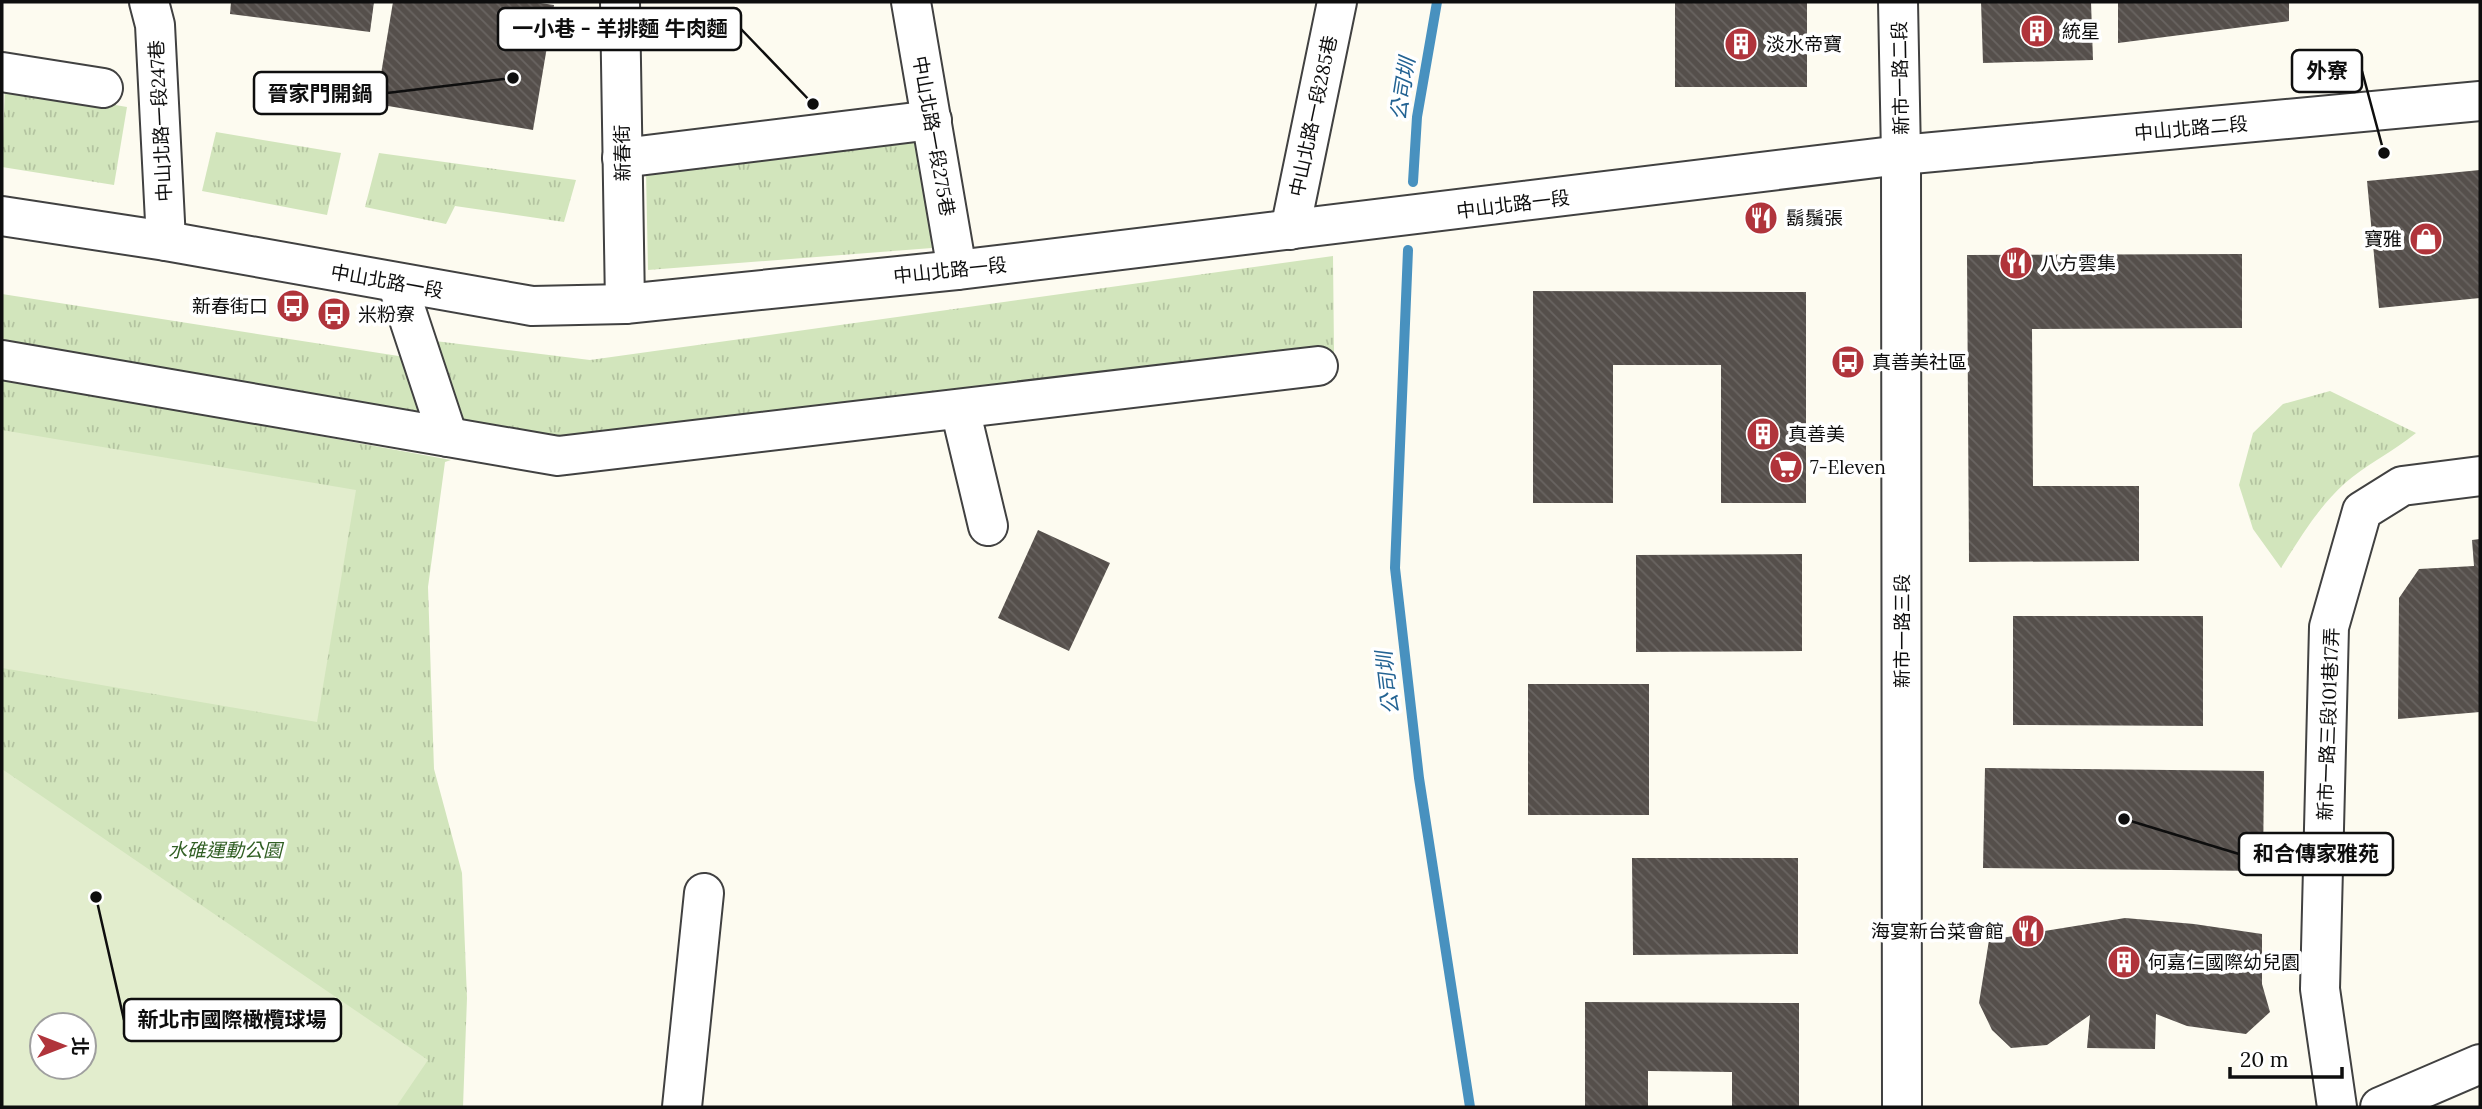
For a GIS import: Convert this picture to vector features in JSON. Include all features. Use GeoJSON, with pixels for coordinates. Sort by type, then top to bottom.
{"type":"FeatureCollection","features":[{"type":"Feature","properties":{"kind":"street","name":"中山北路一段247巷"},"geometry":{"type":"LineString","coordinates":[[149,2],[155,24],[166,241]]}},
{"type":"Feature","properties":{"kind":"street","name":"新春街"},"geometry":{"type":"LineString","coordinates":[[620,2],[625,303]]}},
{"type":"Feature","properties":{"kind":"street","name":"中山北路一段275巷"},"geometry":{"type":"LineString","coordinates":[[911,2],[957,270]]}},
{"type":"Feature","properties":{"kind":"street","name":"中山北路一段285巷"},"geometry":{"type":"LineString","coordinates":[[1290,230],[1337,2]]}},
{"type":"Feature","properties":{"kind":"street","name":"新市一路二段"},"geometry":{"type":"LineString","coordinates":[[1898,2],[1901,155]]}},
{"type":"Feature","properties":{"kind":"street"},"geometry":{"type":"LineString","coordinates":[[2,72],[103,88]]}},
{"type":"Feature","properties":{"kind":"street","name":"中山北路二段"},"geometry":{"type":"LineString","coordinates":[[1901,155],[2480,101]]}},
{"type":"Feature","properties":{"kind":"street"},"geometry":{"type":"LineString","coordinates":[[622,158],[932,120]]}},
{"type":"Feature","properties":{"kind":"street","name":"中山北路一段"},"geometry":{"type":"LineString","coordinates":[[2,216],[166,241],[532,306],[625,303],[957,270],[1901,155]]}},
{"type":"Feature","properties":{"kind":"street","name":"新市一路三段"},"geometry":{"type":"LineString","coordinates":[[1901,155],[1902,1107]]}},
{"type":"Feature","properties":{"kind":"street"},"geometry":{"type":"LineString","coordinates":[[397,283],[448,436]]}},
{"type":"Feature","properties":{"kind":"street"},"geometry":{"type":"LineString","coordinates":[[2,360],[558,456],[1318,366]]}},
{"type":"Feature","properties":{"kind":"street"},"geometry":{"type":"LineString","coordinates":[[960,409],[988,527]]}},
{"type":"Feature","properties":{"kind":"street","name":"新市一路三段101巷17弄"},"geometry":{"type":"LineString","coordinates":[[2337,1107],[2320,989],[2329,627],[2362,511],[2402,486],[2480,476]]}},
{"type":"Feature","properties":{"kind":"street"},"geometry":{"type":"LineString","coordinates":[[682,1107],[704,893]]}},
{"type":"Feature","properties":{"kind":"street"},"geometry":{"type":"LineString","coordinates":[[2380,1107],[2480,1064]]}},
{"type":"Feature","properties":{"kind":"green space"},"geometry":{"type":"Polygon","coordinates":[[[5,86],[127,107],[114,185],[2,167],[5,86]]]}},
{"type":"Feature","properties":{"kind":"green space"},"geometry":{"type":"Polygon","coordinates":[[[216,132],[341,153],[327,215],[202,191],[216,132]]]}},
{"type":"Feature","properties":{"kind":"green space"},"geometry":{"type":"Polygon","coordinates":[[[918,139],[932,248],[648,270],[646,171],[918,139]]]}},
{"type":"Feature","properties":{"kind":"green space"},"geometry":{"type":"Polygon","coordinates":[[[379,153],[576,180],[564,222],[455,206],[446,224],[365,207],[379,153]]]}},
{"type":"Feature","properties":{"kind":"green space"},"geometry":{"type":"Polygon","coordinates":[[[1333,256],[1334,352],[564,444],[460,425],[435,341],[590,360],[1333,256]]]}},
{"type":"Feature","properties":{"kind":"green space"},"geometry":{"type":"Polygon","coordinates":[[[2,294],[405,357],[424,418],[2,344],[2,294]]]}},
{"type":"Feature","properties":{"kind":"green space","name":"水碓運動公園"},"geometry":{"type":"Polygon","coordinates":[[[2,378],[451,460],[445,462],[428,587],[434,769],[462,873],[467,998],[463,1107],[2,1107],[2,378]]]}},
{"type":"Feature","properties":{"kind":"green space"},"geometry":{"type":"Polygon","coordinates":[[[2330,391],[2416,433],[2352,477],[2325,503],[2281,568],[2253,529],[2239,485],[2253,433],[2283,404],[2330,391]]]}},
{"type":"Feature","properties":{"kind":"green space"},"geometry":{"type":"Polygon","coordinates":[[[2,430],[356,490],[317,722],[2,668],[2,430]]]}},
{"type":"Feature","properties":{"kind":"green space"},"geometry":{"type":"Polygon","coordinates":[[[2,769],[428,1060],[396,1107],[2,1107],[2,769]]]}},
{"type":"Feature","properties":{"kind":"building"},"geometry":{"type":"Polygon","coordinates":[[[231,2],[374,2],[370,32],[230,14],[231,2]]]}},
{"type":"Feature","properties":{"kind":"building"},"geometry":{"type":"Polygon","coordinates":[[[393,2],[533,2],[554,5],[533,130],[376,104],[393,2]]]}},
{"type":"Feature","properties":{"kind":"building","name":"淡水帝寶"},"geometry":{"type":"Polygon","coordinates":[[[1675,2],[1807,2],[1807,87],[1675,87],[1675,2]]]}},
{"type":"Feature","properties":{"kind":"building","name":"統星"},"geometry":{"type":"Polygon","coordinates":[[[1981,2],[2091,2],[2093,60],[1983,63],[1981,2]]]}},
{"type":"Feature","properties":{"kind":"building"},"geometry":{"type":"Polygon","coordinates":[[[2118,2],[2289,2],[2289,21],[2118,43],[2118,2]]]}},
{"type":"Feature","properties":{"kind":"building","name":"寶雅"},"geometry":{"type":"Polygon","coordinates":[[[2480,170],[2480,298],[2379,308],[2367,181],[2480,170]]]}},
{"type":"Feature","properties":{"kind":"building"},"geometry":{"type":"Polygon","coordinates":[[[2242,254],[2242,328],[2032,329],[2033,486],[2139,486],[2139,561],[1969,562],[1967,255],[2242,254]]]}},
{"type":"Feature","properties":{"kind":"building","name":"真善美"},"geometry":{"type":"Polygon","coordinates":[[[1533,291],[1806,292],[1806,503],[1721,503],[1721,365],[1613,365],[1613,503],[1533,503],[1533,291]]]}},
{"type":"Feature","properties":{"kind":"building"},"geometry":{"type":"Polygon","coordinates":[[[1038,530],[1110,563],[1069,651],[998,618],[1038,530]]]}},
{"type":"Feature","properties":{"kind":"building"},"geometry":{"type":"Polygon","coordinates":[[[2480,539],[2480,712],[2398,719],[2399,598],[2419,569],[2474,566],[2472,540],[2480,539]]]}},
{"type":"Feature","properties":{"kind":"building"},"geometry":{"type":"Polygon","coordinates":[[[1802,554],[1802,651],[1636,652],[1636,555],[1802,554]]]}},
{"type":"Feature","properties":{"kind":"building"},"geometry":{"type":"Polygon","coordinates":[[[2013,616],[2203,616],[2203,726],[2013,725],[2013,616]]]}},
{"type":"Feature","properties":{"kind":"building"},"geometry":{"type":"Polygon","coordinates":[[[1528,684],[1649,684],[1649,815],[1528,815],[1528,684]]]}},
{"type":"Feature","properties":{"kind":"building"},"geometry":{"type":"Polygon","coordinates":[[[1985,768],[2264,771],[2263,871],[1983,868],[1985,768]]]}},
{"type":"Feature","properties":{"kind":"building"},"geometry":{"type":"Polygon","coordinates":[[[1632,858],[1798,858],[1798,954],[1633,955],[1632,858]]]}},
{"type":"Feature","properties":{"kind":"building","name":"何嘉仁國際幼兒園"},"geometry":{"type":"Polygon","coordinates":[[[2125,918],[2262,934],[2262,984],[2270,1012],[2246,1034],[2187,1026],[2156,1014],[2155,1049],[2087,1048],[2090,1015],[2047,1045],[2011,1048],[1992,1030],[1979,1003],[1989,940],[2125,918]]]}},
{"type":"Feature","properties":{"kind":"building"},"geometry":{"type":"Polygon","coordinates":[[[1585,1002],[1799,1003],[1799,1107],[1732,1107],[1732,1072],[1648,1071],[1648,1107],[1585,1107],[1585,1002]]]}},
{"type":"Feature","properties":{"kind":"waterway","name":"公司圳"},"geometry":{"type":"LineString","coordinates":[[1413,182],[1417,117],[1437,2]]}},
{"type":"Feature","properties":{"kind":"waterway","name":"公司圳"},"geometry":{"type":"LineString","coordinates":[[1408,250],[1395,568],[1419,778],[1470,1107]]}},
{"type":"Feature","properties":{"kind":"place","name":"統星"},"geometry":{"type":"Point","coordinates":[2037,31]}},
{"type":"Feature","properties":{"kind":"place","name":"淡水帝寶"},"geometry":{"type":"Point","coordinates":[1741,44]}},
{"type":"Feature","properties":{"kind":"place","name":"晉家門開鍋"},"geometry":{"type":"Point","coordinates":[513,78]}},
{"type":"Feature","properties":{"kind":"place","name":"一小巷 - 羊排麵 牛肉麵"},"geometry":{"type":"Point","coordinates":[813,104]}},
{"type":"Feature","properties":{"kind":"place","name":"外寮"},"geometry":{"type":"Point","coordinates":[2384,153]}},
{"type":"Feature","properties":{"kind":"place","name":"鬍鬚張"},"geometry":{"type":"Point","coordinates":[1761,218]}},
{"type":"Feature","properties":{"kind":"place","name":"寶雅"},"geometry":{"type":"Point","coordinates":[2426,239]}},
{"type":"Feature","properties":{"kind":"place","name":"八方雲集"},"geometry":{"type":"Point","coordinates":[2016,263]}},
{"type":"Feature","properties":{"kind":"place","name":"新春街口"},"geometry":{"type":"Point","coordinates":[293,306]}},
{"type":"Feature","properties":{"kind":"place","name":"米粉寮"},"geometry":{"type":"Point","coordinates":[334,314]}},
{"type":"Feature","properties":{"kind":"place","name":"真善美社區"},"geometry":{"type":"Point","coordinates":[1848,362]}},
{"type":"Feature","properties":{"kind":"place","name":"真善美"},"geometry":{"type":"Point","coordinates":[1763,434]}},
{"type":"Feature","properties":{"kind":"place","name":"7-Eleven"},"geometry":{"type":"Point","coordinates":[1786,467]}},
{"type":"Feature","properties":{"kind":"place","name":"和合傳家雅苑"},"geometry":{"type":"Point","coordinates":[2124,819]}},
{"type":"Feature","properties":{"kind":"place","name":"新北市國際橄欖球場"},"geometry":{"type":"Point","coordinates":[96,897]}},
{"type":"Feature","properties":{"kind":"place","name":"海宴新台菜會館"},"geometry":{"type":"Point","coordinates":[2028,931]}},
{"type":"Feature","properties":{"kind":"place","name":"何嘉仁國際幼兒園"},"geometry":{"type":"Point","coordinates":[2124,962]}}]}
